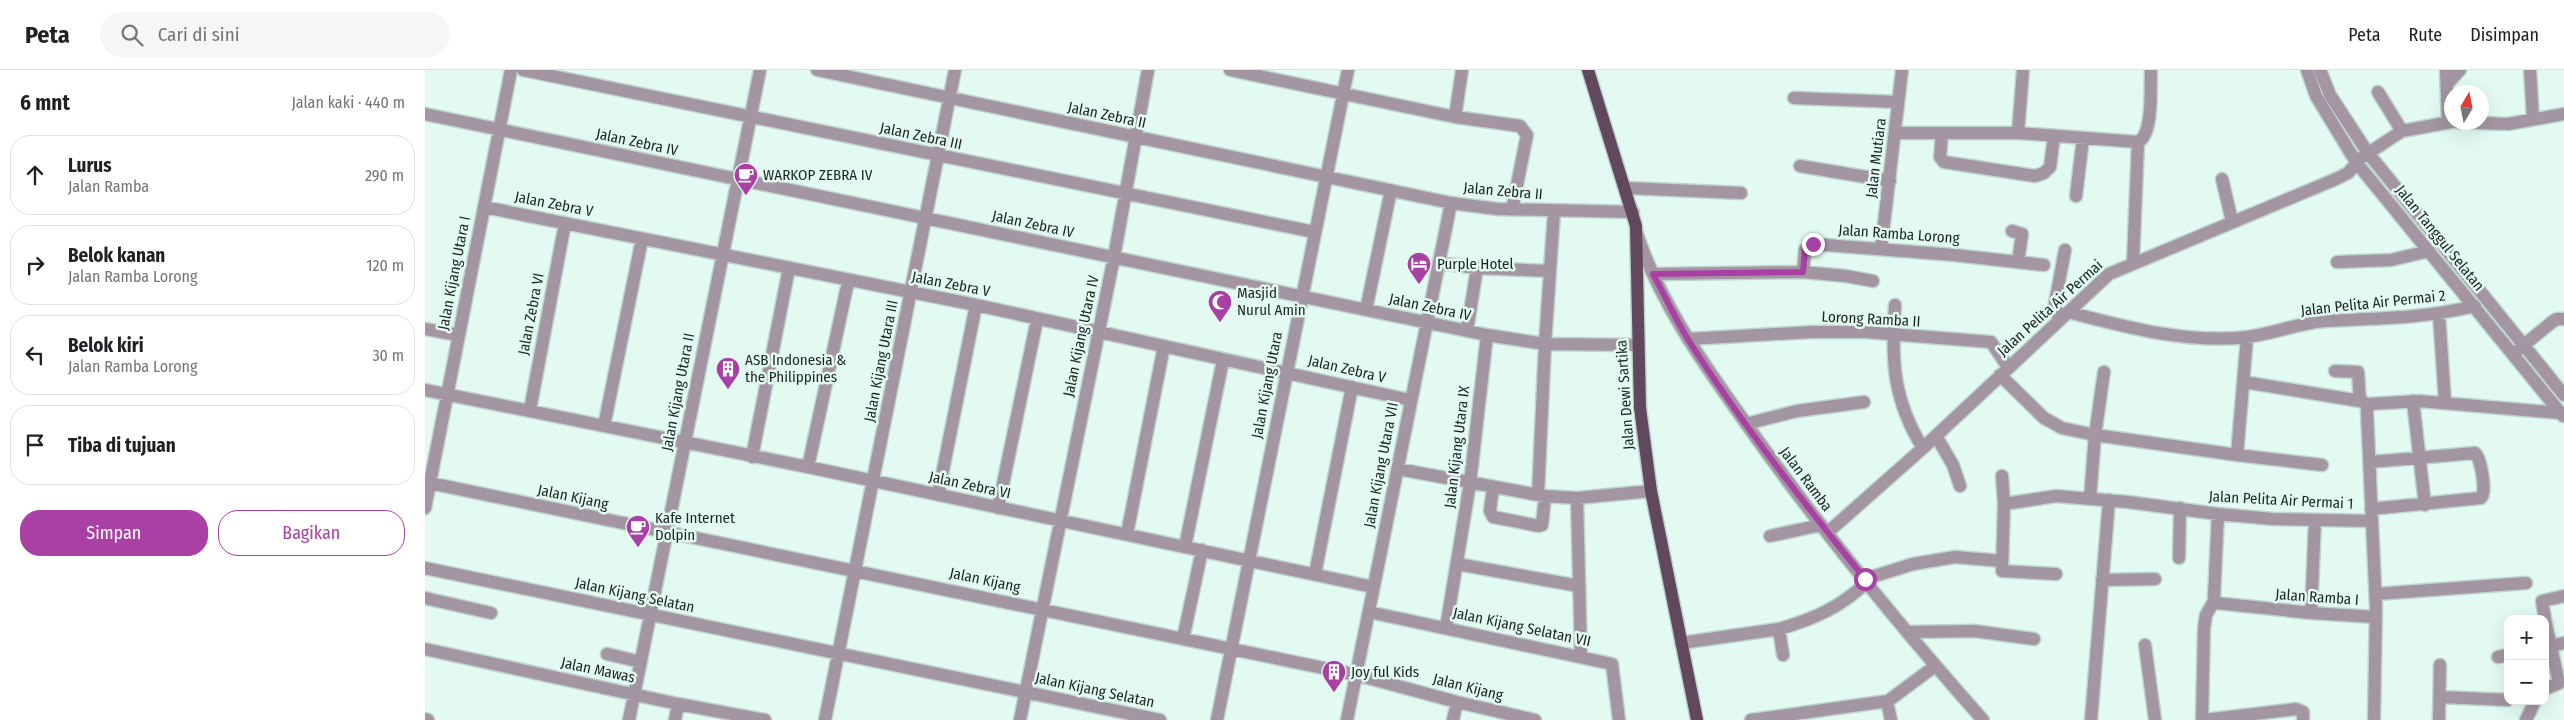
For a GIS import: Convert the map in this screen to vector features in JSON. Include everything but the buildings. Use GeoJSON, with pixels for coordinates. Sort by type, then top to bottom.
{"type":"FeatureCollection","features":[{"type":"Feature","properties":{"kind":"main road","name":"Jalan Dewi Sartika"},"geometry":{"type":"LineString","coordinates":[[1588,70],[1627,188],[1637,234],[1637,345],[1640,408],[1651,491],[1697,720]]}},
{"type":"Feature","properties":{"kind":"street","name":"Jalan Kijang Utara I"},"geometry":{"type":"LineString","coordinates":[[428,483],[448,395],[458,335],[511,70]]}},
{"type":"Feature","properties":{"kind":"street","name":"Jalan Zebra III"},"geometry":{"type":"LineString","coordinates":[[523,70],[1313,232]]}},
{"type":"Feature","properties":{"kind":"street","name":"Jalan Kijang Utara II"},"geometry":{"type":"LineString","coordinates":[[629,720],[760,70]]}},
{"type":"Feature","properties":{"kind":"street","name":"Jalan Zebra II"},"geometry":{"type":"LineString","coordinates":[[817,70],[1451,203],[1513,210],[1633,212]]}},
{"type":"Feature","properties":{"kind":"street","name":"Jalan Kijang Utara III"},"geometry":{"type":"LineString","coordinates":[[856,570],[955,70]]}},
{"type":"Feature","properties":{"kind":"street","name":"Jalan Kijang Utara IV"},"geometry":{"type":"LineString","coordinates":[[1042,608],[1114,257],[1148,70]]}},
{"type":"Feature","properties":{"kind":"street","name":"Jalan Kijang Utara"},"geometry":{"type":"LineString","coordinates":[[1231,648],[1302,296],[1313,232],[1348,70]]}},
{"type":"Feature","properties":{"kind":"street"},"geometry":{"type":"LineString","coordinates":[[1455,117],[1462,70]]}},
{"type":"Feature","properties":{"kind":"street","name":"Jalan Mutiara"},"geometry":{"type":"LineString","coordinates":[[1881,249],[1901,70]]}},
{"type":"Feature","properties":{"kind":"street"},"geometry":{"type":"LineString","coordinates":[[2018,132],[2023,70]]}},
{"type":"Feature","properties":{"kind":"street"},"geometry":{"type":"LineString","coordinates":[[1895,133],[2018,132],[2138,142],[2146,135],[2149,126],[2151,70]]}},
{"type":"Feature","properties":{"kind":"street","name":"Jalan Tanggul Selatan"},"geometry":{"type":"LineString","coordinates":[[2307,70],[2316,96],[2363,157],[2432,254],[2562,415]]}},
{"type":"Feature","properties":{"kind":"street","name":"Jalan Tanggul Selatan"},"geometry":{"type":"LineString","coordinates":[[2320,70],[2330,95],[2363,157],[2446,250],[2564,395]]}},
{"type":"Feature","properties":{"kind":"street"},"geometry":{"type":"LineString","coordinates":[[2446,70],[2447,83]]}},
{"type":"Feature","properties":{"kind":"street"},"geometry":{"type":"LineString","coordinates":[[2447,83],[2460,70]]}},
{"type":"Feature","properties":{"kind":"street"},"geometry":{"type":"LineString","coordinates":[[2530,70],[2533,119]]}},
{"type":"Feature","properties":{"kind":"street"},"geometry":{"type":"LineString","coordinates":[[1236,71],[1455,117],[1520,126],[1527,136],[1513,210]]}},
{"type":"Feature","properties":{"kind":"street"},"geometry":{"type":"LineString","coordinates":[[2378,92],[2402,131],[2444,123]]}},
{"type":"Feature","properties":{"kind":"street"},"geometry":{"type":"LineString","coordinates":[[1794,98],[1898,102]]}},
{"type":"Feature","properties":{"kind":"street","name":"Jalan Zebra IV"},"geometry":{"type":"LineString","coordinates":[[425,114],[1487,335],[1545,344],[1637,345]]}},
{"type":"Feature","properties":{"kind":"street"},"geometry":{"type":"LineString","coordinates":[[2489,123],[2508,124],[2564,114]]}},
{"type":"Feature","properties":{"kind":"street","name":"Jalan Pelita Air Permai"},"geometry":{"type":"LineString","coordinates":[[1824,529],[1923,448],[2109,274],[2133,262],[2336,180],[2348,173],[2363,157],[2402,131]]}},
{"type":"Feature","properties":{"kind":"street"},"geometry":{"type":"LineString","coordinates":[[1942,134],[1940,157],[1944,162],[2035,176],[2044,173],[2050,167],[2054,136]]}},
{"type":"Feature","properties":{"kind":"street"},"geometry":{"type":"LineString","coordinates":[[2076,196],[2083,138]]}},
{"type":"Feature","properties":{"kind":"street"},"geometry":{"type":"LineString","coordinates":[[2133,262],[2138,142]]}},
{"type":"Feature","properties":{"kind":"street"},"geometry":{"type":"LineString","coordinates":[[1800,166],[1889,181]]}},
{"type":"Feature","properties":{"kind":"street"},"geometry":{"type":"LineString","coordinates":[[2222,179],[2233,222]]}},
{"type":"Feature","properties":{"kind":"street"},"geometry":{"type":"LineString","coordinates":[[1627,188],[1741,193]]}},
{"type":"Feature","properties":{"kind":"street"},"geometry":{"type":"LineString","coordinates":[[1366,310],[1391,190]]}},
{"type":"Feature","properties":{"kind":"street","name":"Jalan Kijang Utara VII"},"geometry":{"type":"LineString","coordinates":[[1357,675],[1410,400],[1451,203]]}},
{"type":"Feature","properties":{"kind":"street","name":"Jalan Zebra V"},"geometry":{"type":"LineString","coordinates":[[484,207],[722,254],[848,282],[976,305],[1037,320],[1098,331],[1410,400]]}},
{"type":"Feature","properties":{"kind":"street","name":"Jalan Zebra II"},"geometry":{"type":"LineString","coordinates":[[1545,344],[1554,212]]}},
{"type":"Feature","properties":{"kind":"street","name":"Jalan Zebra VI"},"geometry":{"type":"LineString","coordinates":[[530,410],[565,223]]}},
{"type":"Feature","properties":{"kind":"street"},"geometry":{"type":"LineString","coordinates":[[2012,232],[2022,234],[2017,262]]}},
{"type":"Feature","properties":{"kind":"street","name":"Jalan Ramba"},"geometry":{"type":"LineString","coordinates":[[1637,234],[1653,274],[1688,339],[1746,424],[1824,529],[1935,666],[1983,720]]}},
{"type":"Feature","properties":{"kind":"street"},"geometry":{"type":"LineString","coordinates":[[604,426],[642,239]]}},
{"type":"Feature","properties":{"kind":"street","name":"Jalan Ramba Lorong"},"geometry":{"type":"LineString","coordinates":[[1803,272],[1805,250],[1810,245],[1881,249],[2044,264]]}},
{"type":"Feature","properties":{"kind":"street"},"geometry":{"type":"LineString","coordinates":[[2063,316],[2055,303],[2065,250]]}},
{"type":"Feature","properties":{"kind":"street"},"geometry":{"type":"LineString","coordinates":[[2337,262],[2391,260],[2446,250]]}},
{"type":"Feature","properties":{"kind":"street"},"geometry":{"type":"LineString","coordinates":[[1439,263],[1477,268],[1550,271]]}},
{"type":"Feature","properties":{"kind":"street"},"geometry":{"type":"LineString","coordinates":[[752,457],[789,268]]}},
{"type":"Feature","properties":{"kind":"street"},"geometry":{"type":"LineString","coordinates":[[1467,331],[1477,268]]}},
{"type":"Feature","properties":{"kind":"street"},"geometry":{"type":"LineString","coordinates":[[1653,274],[1803,272],[1846,276],[1873,281]]}},
{"type":"Feature","properties":{"kind":"street"},"geometry":{"type":"LineString","coordinates":[[808,467],[848,282]]}},
{"type":"Feature","properties":{"kind":"street"},"geometry":{"type":"LineString","coordinates":[[938,495],[976,305]]}},
{"type":"Feature","properties":{"kind":"street"},"geometry":{"type":"LineString","coordinates":[[1895,305],[1893,364],[1901,405],[1908,425],[1923,448]]}},
{"type":"Feature","properties":{"kind":"street","name":"Jalan Pelita Air Permai 2"},"geometry":{"type":"LineString","coordinates":[[2063,316],[2163,334],[2205,338],[2247,337],[2316,322],[2395,319],[2439,314],[2475,306]]}},
{"type":"Feature","properties":{"kind":"street"},"geometry":{"type":"LineString","coordinates":[[2439,314],[2445,402]]}},
{"type":"Feature","properties":{"kind":"street"},"geometry":{"type":"LineString","coordinates":[[2513,355],[2552,322],[2557,319],[2564,319]]}},
{"type":"Feature","properties":{"kind":"street"},"geometry":{"type":"LineString","coordinates":[[998,508],[1037,320]]}},
{"type":"Feature","properties":{"kind":"street"},"geometry":{"type":"LineString","coordinates":[[425,329],[458,335]]}},
{"type":"Feature","properties":{"kind":"street","name":"Lorong Ramba II"},"geometry":{"type":"LineString","coordinates":[[1688,339],[1812,332],[1865,332],[1893,336],[1991,342],[2004,371]]}},
{"type":"Feature","properties":{"kind":"street","name":"Jalan Kijang Utara IX"},"geometry":{"type":"LineString","coordinates":[[1446,628],[1470,483],[1487,335]]}},
{"type":"Feature","properties":{"kind":"street"},"geometry":{"type":"LineString","coordinates":[[2237,455],[2247,337]]}},
{"type":"Feature","properties":{"kind":"street"},"geometry":{"type":"LineString","coordinates":[[1493,487],[1491,511],[1493,517],[1542,525],[1545,344]]}},
{"type":"Feature","properties":{"kind":"street"},"geometry":{"type":"LineString","coordinates":[[1127,534],[1164,346]]}},
{"type":"Feature","properties":{"kind":"street"},"geometry":{"type":"LineString","coordinates":[[1185,547],[1223,360]]}},
{"type":"Feature","properties":{"kind":"street"},"geometry":{"type":"LineString","coordinates":[[2004,371],[2046,419],[2061,428],[2095,435],[2323,465]]}},
{"type":"Feature","properties":{"kind":"street","name":"Jalan Pelita Air Permai 1"},"geometry":{"type":"LineString","coordinates":[[2004,504],[2056,496],[2109,500],[2218,514],[2315,520],[2371,515],[2367,411],[2358,372],[2335,371]]}},
{"type":"Feature","properties":{"kind":"street"},"geometry":{"type":"LineString","coordinates":[[2090,499],[2095,435],[2104,372]]}},
{"type":"Feature","properties":{"kind":"street"},"geometry":{"type":"LineString","coordinates":[[2244,382],[2365,403],[2445,402],[2562,415]]}},
{"type":"Feature","properties":{"kind":"street"},"geometry":{"type":"LineString","coordinates":[[1315,574],[1352,387]]}},
{"type":"Feature","properties":{"kind":"street","name":"Jalan Zebra VI"},"geometry":{"type":"LineString","coordinates":[[425,390],[808,467],[1373,587]]}},
{"type":"Feature","properties":{"kind":"street"},"geometry":{"type":"LineString","coordinates":[[2413,401],[2425,506]]}},
{"type":"Feature","properties":{"kind":"street"},"geometry":{"type":"LineString","coordinates":[[1746,424],[1797,411],[1864,402]]}},
{"type":"Feature","properties":{"kind":"street"},"geometry":{"type":"LineString","coordinates":[[1936,436],[1953,465],[1960,486]]}},
{"type":"Feature","properties":{"kind":"street"},"geometry":{"type":"LineString","coordinates":[[2369,462],[2477,454],[2484,491],[2481,498],[2371,515],[2375,617]]}},
{"type":"Feature","properties":{"kind":"street"},"geometry":{"type":"LineString","coordinates":[[1398,468],[1542,496],[1577,498],[1651,491]]}},
{"type":"Feature","properties":{"kind":"street"},"geometry":{"type":"LineString","coordinates":[[2001,476],[2004,504],[2002,561],[2004,572],[2056,574]]}},
{"type":"Feature","properties":{"kind":"street"},"geometry":{"type":"LineString","coordinates":[[425,508],[428,483]]}},
{"type":"Feature","properties":{"kind":"street","name":"Jalan Kijang"},"geometry":{"type":"LineString","coordinates":[[428,483],[1231,648],[1357,675],[1457,702],[1535,720]]}},
{"type":"Feature","properties":{"kind":"street"},"geometry":{"type":"LineString","coordinates":[[1577,498],[1581,656]]}},
{"type":"Feature","properties":{"kind":"street"},"geometry":{"type":"LineString","coordinates":[[2091,720],[2109,500]]}},
{"type":"Feature","properties":{"kind":"street"},"geometry":{"type":"LineString","coordinates":[[2179,558],[2180,508]]}},
{"type":"Feature","properties":{"kind":"street"},"geometry":{"type":"LineString","coordinates":[[2218,514],[2214,601],[2207,615],[2204,628],[2203,720],[2296,709],[2303,712],[2303,720]]}},
{"type":"Feature","properties":{"kind":"street"},"geometry":{"type":"LineString","coordinates":[[2311,613],[2315,520]]}},
{"type":"Feature","properties":{"kind":"street"},"geometry":{"type":"LineString","coordinates":[[1770,536],[1824,529]]}},
{"type":"Feature","properties":{"kind":"street"},"geometry":{"type":"LineString","coordinates":[[1183,639],[1202,550]]}},
{"type":"Feature","properties":{"kind":"street"},"geometry":{"type":"LineString","coordinates":[[1681,643],[1779,628],[1808,621],[1851,598],[1866,581],[1913,564],[1951,558],[2002,561]]}},
{"type":"Feature","properties":{"kind":"street"},"geometry":{"type":"LineString","coordinates":[[1457,564],[1579,586]]}},
{"type":"Feature","properties":{"kind":"street","name":"Jalan Kijang Selatan"},"geometry":{"type":"LineString","coordinates":[[425,568],[651,616],[840,652],[1160,720]]}},
{"type":"Feature","properties":{"kind":"street"},"geometry":{"type":"LineString","coordinates":[[825,720],[856,570]]}},
{"type":"Feature","properties":{"kind":"street"},"geometry":{"type":"LineString","coordinates":[[2102,580],[2155,578]]}},
{"type":"Feature","properties":{"kind":"street"},"geometry":{"type":"LineString","coordinates":[[2375,594],[2526,583]]}},
{"type":"Feature","properties":{"kind":"street"},"geometry":{"type":"LineString","coordinates":[[2544,615],[2542,601],[2564,596]]}},
{"type":"Feature","properties":{"kind":"street"},"geometry":{"type":"LineString","coordinates":[[425,598],[491,613]]}},
{"type":"Feature","properties":{"kind":"street","name":"Jalan Ramba I"},"geometry":{"type":"LineString","coordinates":[[2214,601],[2219,604],[2375,617],[2374,720]]}},
{"type":"Feature","properties":{"kind":"street","name":"Jalan Kijang Selatan"},"geometry":{"type":"LineString","coordinates":[[1025,692],[1042,608]]}},
{"type":"Feature","properties":{"kind":"street","name":"Jalan Kijang Selatan VII"},"geometry":{"type":"LineString","coordinates":[[1369,612],[1606,662],[1614,666],[1619,720]]}},
{"type":"Feature","properties":{"kind":"street"},"geometry":{"type":"LineString","coordinates":[[1779,628],[1783,655]]}},
{"type":"Feature","properties":{"kind":"street"},"geometry":{"type":"LineString","coordinates":[[1908,632],[1975,631],[2035,639]]}},
{"type":"Feature","properties":{"kind":"street"},"geometry":{"type":"LineString","coordinates":[[2549,632],[2560,666],[2559,684],[2549,688]]}},
{"type":"Feature","properties":{"kind":"street"},"geometry":{"type":"LineString","coordinates":[[2145,645],[2155,720]]}},
{"type":"Feature","properties":{"kind":"street"},"geometry":{"type":"LineString","coordinates":[[1217,720],[1231,648]]}},
{"type":"Feature","properties":{"kind":"street","name":"Jalan Mawas"},"geometry":{"type":"LineString","coordinates":[[425,649],[678,704],[765,720]]}},
{"type":"Feature","properties":{"kind":"street"},"geometry":{"type":"LineString","coordinates":[[607,654],[641,662]]}},
{"type":"Feature","properties":{"kind":"street"},"geometry":{"type":"LineString","coordinates":[[1751,720],[1820,715],[1887,702],[1935,666]]}},
{"type":"Feature","properties":{"kind":"street"},"geometry":{"type":"LineString","coordinates":[[2439,720],[2440,666]]}},
{"type":"Feature","properties":{"kind":"street"},"geometry":{"type":"LineString","coordinates":[[1347,720],[1357,675]]}},
{"type":"Feature","properties":{"kind":"street"},"geometry":{"type":"LineString","coordinates":[[1020,720],[1025,692]]}},
{"type":"Feature","properties":{"kind":"street"},"geometry":{"type":"LineString","coordinates":[[2439,697],[2504,700]]}},
{"type":"Feature","properties":{"kind":"street"},"geometry":{"type":"LineString","coordinates":[[1453,720],[1457,702]]}},
{"type":"Feature","properties":{"kind":"street"},"geometry":{"type":"LineString","coordinates":[[1887,702],[1891,720]]}},
{"type":"Feature","properties":{"kind":"street"},"geometry":{"type":"LineString","coordinates":[[675,720],[678,704]]}},
{"type":"Feature","properties":{"kind":"street"},"geometry":{"type":"LineString","coordinates":[[2526,720],[2532,705]]}},
{"type":"Feature","properties":{"kind":"place","name":"WARKOP ZEBRA IV"},"geometry":{"type":"Point","coordinates":[746,196]}},
{"type":"Feature","properties":{"kind":"place","name":"Purple Hotel"},"geometry":{"type":"Point","coordinates":[1419,285]}},
{"type":"Feature","properties":{"kind":"place","name":"Masjid Nurul Amin"},"geometry":{"type":"Point","coordinates":[1220,323]}},
{"type":"Feature","properties":{"kind":"place","name":"ASB Indonesia & the Philippines"},"geometry":{"type":"Point","coordinates":[728,390]}},
{"type":"Feature","properties":{"kind":"place","name":"Kafe Internet Dolpin"},"geometry":{"type":"Point","coordinates":[638,548]}},
{"type":"Feature","properties":{"kind":"place","name":"Joy ful Kids"},"geometry":{"type":"Point","coordinates":[1334,693]}},
{"type":"Feature","properties":{"kind":"route"},"geometry":{"type":"LineString","coordinates":[[1813,244],[1805,248],[1803,272],[1653,274],[1688,339],[1713,376],[1774,463],[1865,579]]}}]}
